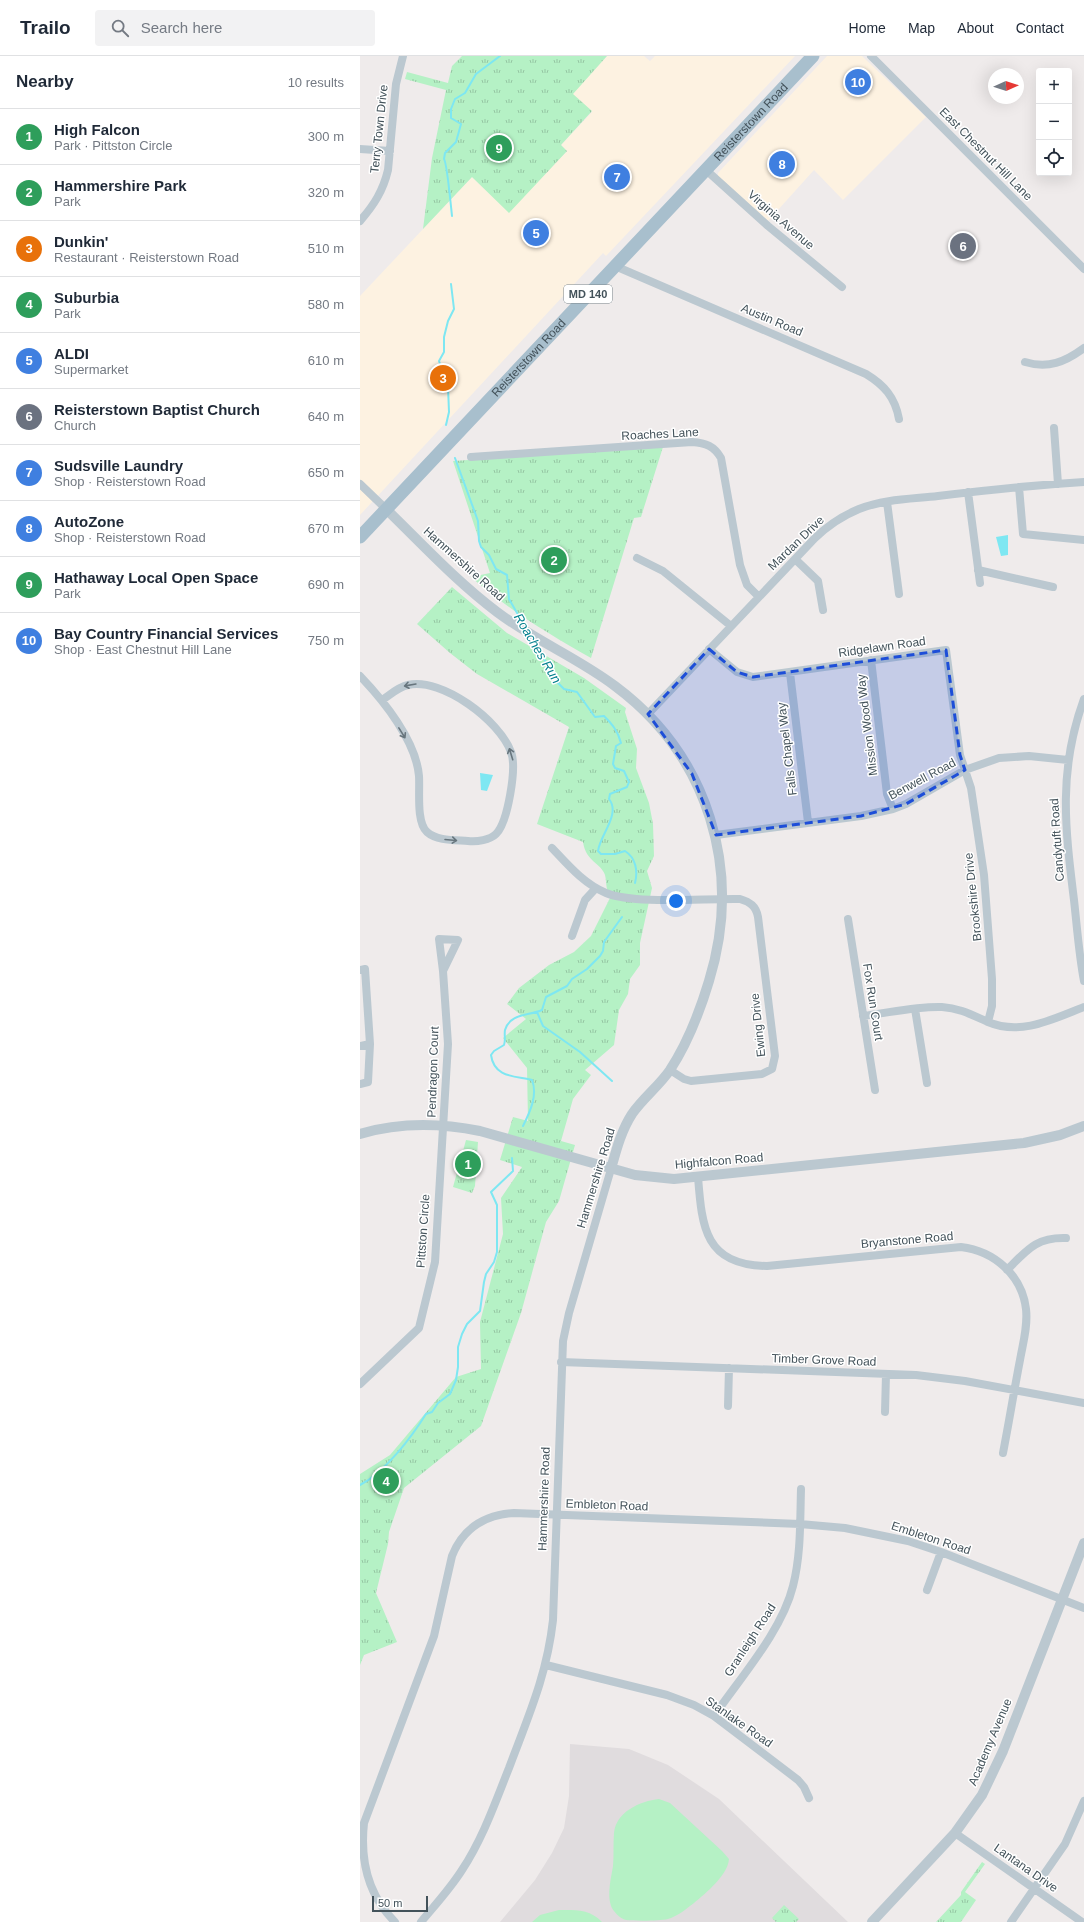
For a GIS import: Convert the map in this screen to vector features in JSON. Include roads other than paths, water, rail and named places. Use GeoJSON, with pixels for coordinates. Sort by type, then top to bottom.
{"type":"FeatureCollection","features":[{"type":"Feature","properties":{"kind":"main road","name":"Reisterstown Road"},"geometry":{"type":"LineString","coordinates":[[360,537],[813,56]]}},
{"type":"Feature","properties":{"kind":"street","name":"Terry Town Drive"},"geometry":{"type":"LineString","coordinates":[[360,221],[372,208],[382,190],[388,170],[396,84],[403,56]]}},
{"type":"Feature","properties":{"kind":"street","name":"East Chestnut Hill Lane"},"geometry":{"type":"LineString","coordinates":[[871,56],[1084,270]]}},
{"type":"Feature","properties":{"kind":"street"},"geometry":{"type":"LineString","coordinates":[[360,149],[390,151]]}},
{"type":"Feature","properties":{"kind":"street","name":"Virginia Avenue"},"geometry":{"type":"LineString","coordinates":[[706,170],[768,226],[842,287]]}},
{"type":"Feature","properties":{"kind":"street","name":"Austin Road"},"geometry":{"type":"LineString","coordinates":[[615,266],[866,374],[883,386],[892,396],[897,407],[899,419]]}},
{"type":"Feature","properties":{"kind":"street"},"geometry":{"type":"LineString","coordinates":[[1025,362],[1047,366],[1057,364],[1084,348]]}},
{"type":"Feature","properties":{"kind":"street"},"geometry":{"type":"LineString","coordinates":[[1054,428],[1058,484]]}},
{"type":"Feature","properties":{"kind":"street","name":"Roaches Lane"},"geometry":{"type":"LineString","coordinates":[[471,457],[692,442],[707,444],[717,451],[722,458],[740,565],[747,585],[759,596]]}},
{"type":"Feature","properties":{"kind":"street","name":"Mardan Drive"},"geometry":{"type":"LineString","coordinates":[[648,714],[824,529],[846,514],[860,508],[887,502],[968,492],[1084,482]]}},
{"type":"Feature","properties":{"kind":"street"},"geometry":{"type":"LineString","coordinates":[[360,484],[386,509]]}},
{"type":"Feature","properties":{"kind":"street"},"geometry":{"type":"LineString","coordinates":[[1019,487],[1023,534],[1084,540]]}},
{"type":"Feature","properties":{"kind":"street"},"geometry":{"type":"LineString","coordinates":[[968,492],[980,583]]}},
{"type":"Feature","properties":{"kind":"street"},"geometry":{"type":"LineString","coordinates":[[887,502],[899,594]]}},
{"type":"Feature","properties":{"kind":"street","name":"Hammershire Road"},"geometry":{"type":"LineString","coordinates":[[386,509],[450,572],[496,612],[613,684],[648,714],[678,751],[692,774],[704,799],[716,835],[722,873],[723,898],[720,939],[708,985],[687,1038],[670,1070],[632,1114],[622,1134],[569,1313],[563,1341],[561,1362],[553,1620],[546,1665],[488,1822],[475,1848],[450,1888],[421,1922]]}},
{"type":"Feature","properties":{"kind":"street"},"geometry":{"type":"LineString","coordinates":[[637,558],[663,571],[731,626]]}},
{"type":"Feature","properties":{"kind":"street"},"geometry":{"type":"LineString","coordinates":[[795,559],[818,581],[823,610]]}},
{"type":"Feature","properties":{"kind":"street"},"geometry":{"type":"LineString","coordinates":[[978,570],[1053,587]]}},
{"type":"Feature","properties":{"kind":"street","name":"Ridgelawn Road"},"geometry":{"type":"LineString","coordinates":[[709,649],[737,672],[745,676],[764,676],[790,673],[946,650],[960,755],[965,770]]}},
{"type":"Feature","properties":{"kind":"street","name":"Mission Wood Way"},"geometry":{"type":"LineString","coordinates":[[871,660],[887,794],[893,809]]}},
{"type":"Feature","properties":{"kind":"street","name":"Falls Chapel Way"},"geometry":{"type":"LineString","coordinates":[[790,673],[808,822]]}},
{"type":"Feature","properties":{"kind":"street"},"geometry":{"type":"LineString","coordinates":[[360,676],[382,700],[412,749],[417,760],[421,819],[423,827],[427,832],[442,839],[471,841],[490,838],[496,834],[504,820],[514,774],[511,752],[502,736],[466,701],[422,684],[401,687],[382,700]]}},
{"type":"Feature","properties":{"kind":"street","name":"Candytuft Road"},"geometry":{"type":"LineString","coordinates":[[1084,699],[1075,725],[1068,760],[1065,819],[1082,946],[1084,981]]}},
{"type":"Feature","properties":{"kind":"street","name":"Benwell Road"},"geometry":{"type":"LineString","coordinates":[[716,835],[861,816],[893,809],[906,804],[965,770],[984,762],[1014,756],[1068,760]]}},
{"type":"Feature","properties":{"kind":"street","name":"Brookshire Drive"},"geometry":{"type":"LineString","coordinates":[[965,770],[972,795],[984,875],[988,918],[992,1006],[988,1022]]}},
{"type":"Feature","properties":{"kind":"street"},"geometry":{"type":"LineString","coordinates":[[552,848],[577,874],[596,888],[613,896],[631,898],[723,898]]}},
{"type":"Feature","properties":{"kind":"street"},"geometry":{"type":"LineString","coordinates":[[572,936],[585,900],[596,888]]}},
{"type":"Feature","properties":{"kind":"street","name":"Ewing Drive"},"geometry":{"type":"LineString","coordinates":[[670,1070],[684,1079],[691,1081],[762,1074],[772,1069],[774,1064],[757,911],[755,907],[746,900],[723,898]]}},
{"type":"Feature","properties":{"kind":"street","name":"Fox Run Court"},"geometry":{"type":"LineString","coordinates":[[848,919],[875,1090]]}},
{"type":"Feature","properties":{"kind":"street"},"geometry":{"type":"LineString","coordinates":[[360,970],[365,969],[370,1044],[368,1082],[360,1084]]}},
{"type":"Feature","properties":{"kind":"street","name":"Pendragon Court"},"geometry":{"type":"LineString","coordinates":[[442,1126],[448,1044],[444,971]]}},
{"type":"Feature","properties":{"kind":"street"},"geometry":{"type":"LineString","coordinates":[[863,1016],[930,1007],[954,1008],[988,1022],[1010,1028],[1028,1026],[1084,1007]]}},
{"type":"Feature","properties":{"kind":"street"},"geometry":{"type":"LineString","coordinates":[[915,1010],[927,1083]]}},
{"type":"Feature","properties":{"kind":"street"},"geometry":{"type":"LineString","coordinates":[[360,1046],[370,1044]]}},
{"type":"Feature","properties":{"kind":"street","name":"Highfalcon Road"},"geometry":{"type":"LineString","coordinates":[[360,1134],[402,1126],[442,1126],[480,1131],[611,1169],[653,1178],[698,1177],[1024,1143],[1060,1135],[1084,1126]]}},
{"type":"Feature","properties":{"kind":"street","name":"Pittston Circle"},"geometry":{"type":"LineString","coordinates":[[360,1384],[419,1328],[435,1262],[442,1126]]}},
{"type":"Feature","properties":{"kind":"street","name":"Bryanstone Road"},"geometry":{"type":"LineString","coordinates":[[698,1177],[701,1214],[706,1232],[711,1242],[727,1256],[746,1264],[767,1266],[961,1247],[986,1253],[996,1260],[1007,1270],[1020,1289],[1027,1316],[1003,1453]]}},
{"type":"Feature","properties":{"kind":"street"},"geometry":{"type":"LineString","coordinates":[[1007,1270],[1038,1242],[1055,1238],[1066,1238]]}},
{"type":"Feature","properties":{"kind":"street","name":"Timber Grove Road"},"geometry":{"type":"LineString","coordinates":[[561,1362],[941,1377],[1015,1389],[1084,1403]]}},
{"type":"Feature","properties":{"kind":"street"},"geometry":{"type":"LineString","coordinates":[[728,1406],[729,1368]]}},
{"type":"Feature","properties":{"kind":"street"},"geometry":{"type":"LineString","coordinates":[[885,1412],[886,1374]]}},
{"type":"Feature","properties":{"kind":"street","name":"Granleigh Road"},"geometry":{"type":"LineString","coordinates":[[714,1716],[769,1637],[793,1588],[800,1524],[801,1489]]}},
{"type":"Feature","properties":{"kind":"street","name":"Embleton Road"},"geometry":{"type":"LineString","coordinates":[[395,1922],[384,1910],[370,1884],[364,1867],[362,1851],[363,1827],[369,1807],[434,1636],[452,1556],[464,1534],[486,1519],[499,1514],[514,1513],[800,1524],[866,1532],[908,1541],[941,1552],[1084,1608]]}},
{"type":"Feature","properties":{"kind":"street","name":"Academy Avenue"},"geometry":{"type":"LineString","coordinates":[[872,1922],[955,1833],[982,1795],[992,1777],[1084,1543]]}},
{"type":"Feature","properties":{"kind":"street"},"geometry":{"type":"LineString","coordinates":[[927,1590],[941,1552]]}},
{"type":"Feature","properties":{"kind":"street","name":"Stanlake Road"},"geometry":{"type":"LineString","coordinates":[[546,1665],[667,1695],[694,1705],[714,1716],[798,1780],[804,1787],[809,1798]]}},
{"type":"Feature","properties":{"kind":"street"},"geometry":{"type":"LineString","coordinates":[[1011,1922],[1065,1844],[1082,1812],[1084,1801]]}},
{"type":"Feature","properties":{"kind":"street","name":"Lantana Drive"},"geometry":{"type":"LineString","coordinates":[[955,1833],[1082,1922]]}},
{"type":"Feature","properties":{"kind":"water"},"geometry":{"type":"Polygon","coordinates":[[[1008,535],[1008,555],[1001,556],[996,537],[1008,535]]]}},
{"type":"Feature","properties":{"kind":"water"},"geometry":{"type":"Polygon","coordinates":[[[480,773],[493,775],[487,791],[481,790],[480,773]]]}},
{"type":"Feature","properties":{"kind":"waterway","name":"Roaches Run"},"geometry":{"type":"LineString","coordinates":[[452,216],[448,176],[444,159],[445,153],[456,142],[461,124],[451,118],[451,109],[455,99],[465,93],[476,74],[500,56]]}},
{"type":"Feature","properties":{"kind":"waterway","name":"Roaches Run"},"geometry":{"type":"LineString","coordinates":[[446,425],[449,412],[448,387],[439,361],[444,352],[444,337],[448,321],[454,309],[451,284]]}},
{"type":"Feature","properties":{"kind":"waterway","name":"Roaches Run"},"geometry":{"type":"LineString","coordinates":[[455,458],[478,521],[479,541],[481,547],[489,555],[496,569],[507,575],[509,599],[524,625]]}},
{"type":"Feature","properties":{"kind":"waterway","name":"Roaches Run"},"geometry":{"type":"LineString","coordinates":[[534,642],[558,683],[564,689],[577,692],[595,717],[604,716],[618,735],[621,743],[616,746],[613,764],[615,768],[624,771],[629,782],[627,787],[610,794],[609,799],[613,811],[598,851],[601,854],[615,854],[625,851],[629,854],[634,861],[636,869],[635,883]]}},
{"type":"Feature","properties":{"kind":"waterway","name":"Roaches Run"},"geometry":{"type":"LineString","coordinates":[[523,1126],[531,1109],[534,1097],[534,1086],[532,1080],[507,1075],[501,1072],[493,1063],[491,1055],[494,1051],[504,1045],[505,1030],[511,1021],[520,1016],[542,1010],[546,997],[567,986],[572,979],[587,969],[600,956],[603,951],[604,942],[622,917]]}},
{"type":"Feature","properties":{"kind":"waterway"},"geometry":{"type":"LineString","coordinates":[[537,1012],[543,1026],[580,1052],[612,1081]]}},
{"type":"Feature","properties":{"kind":"waterway","name":"Roaches Run"},"geometry":{"type":"LineString","coordinates":[[360,1485],[379,1472],[397,1454],[426,1414],[432,1412],[438,1403],[450,1394],[456,1380],[458,1367],[458,1347],[462,1334],[467,1324],[480,1311],[486,1274],[494,1262],[497,1252],[497,1205],[491,1192],[513,1171],[512,1158]]}},
{"type":"Feature","properties":{"kind":"place","name":"Bay Country Financial Services"},"geometry":{"type":"Point","coordinates":[858,82]}},
{"type":"Feature","properties":{"kind":"place","name":"Hathaway Local Open Space"},"geometry":{"type":"Point","coordinates":[499,148]}},
{"type":"Feature","properties":{"kind":"place","name":"AutoZone"},"geometry":{"type":"Point","coordinates":[782,164]}},
{"type":"Feature","properties":{"kind":"place","name":"Sudsville Laundry"},"geometry":{"type":"Point","coordinates":[617,177]}},
{"type":"Feature","properties":{"kind":"place","name":"ALDI"},"geometry":{"type":"Point","coordinates":[536,233]}},
{"type":"Feature","properties":{"kind":"place","name":"Reisterstown Baptist Church"},"geometry":{"type":"Point","coordinates":[963,246]}},
{"type":"Feature","properties":{"kind":"place","name":"Dunkin'"},"geometry":{"type":"Point","coordinates":[443,378]}},
{"type":"Feature","properties":{"kind":"place","name":"Hammershire Park"},"geometry":{"type":"Point","coordinates":[554,560]}},
{"type":"Feature","properties":{"kind":"place","name":"High Falcon"},"geometry":{"type":"Point","coordinates":[468,1164]}},
{"type":"Feature","properties":{"kind":"place","name":"Suburbia"},"geometry":{"type":"Point","coordinates":[386,1481]}}]}
